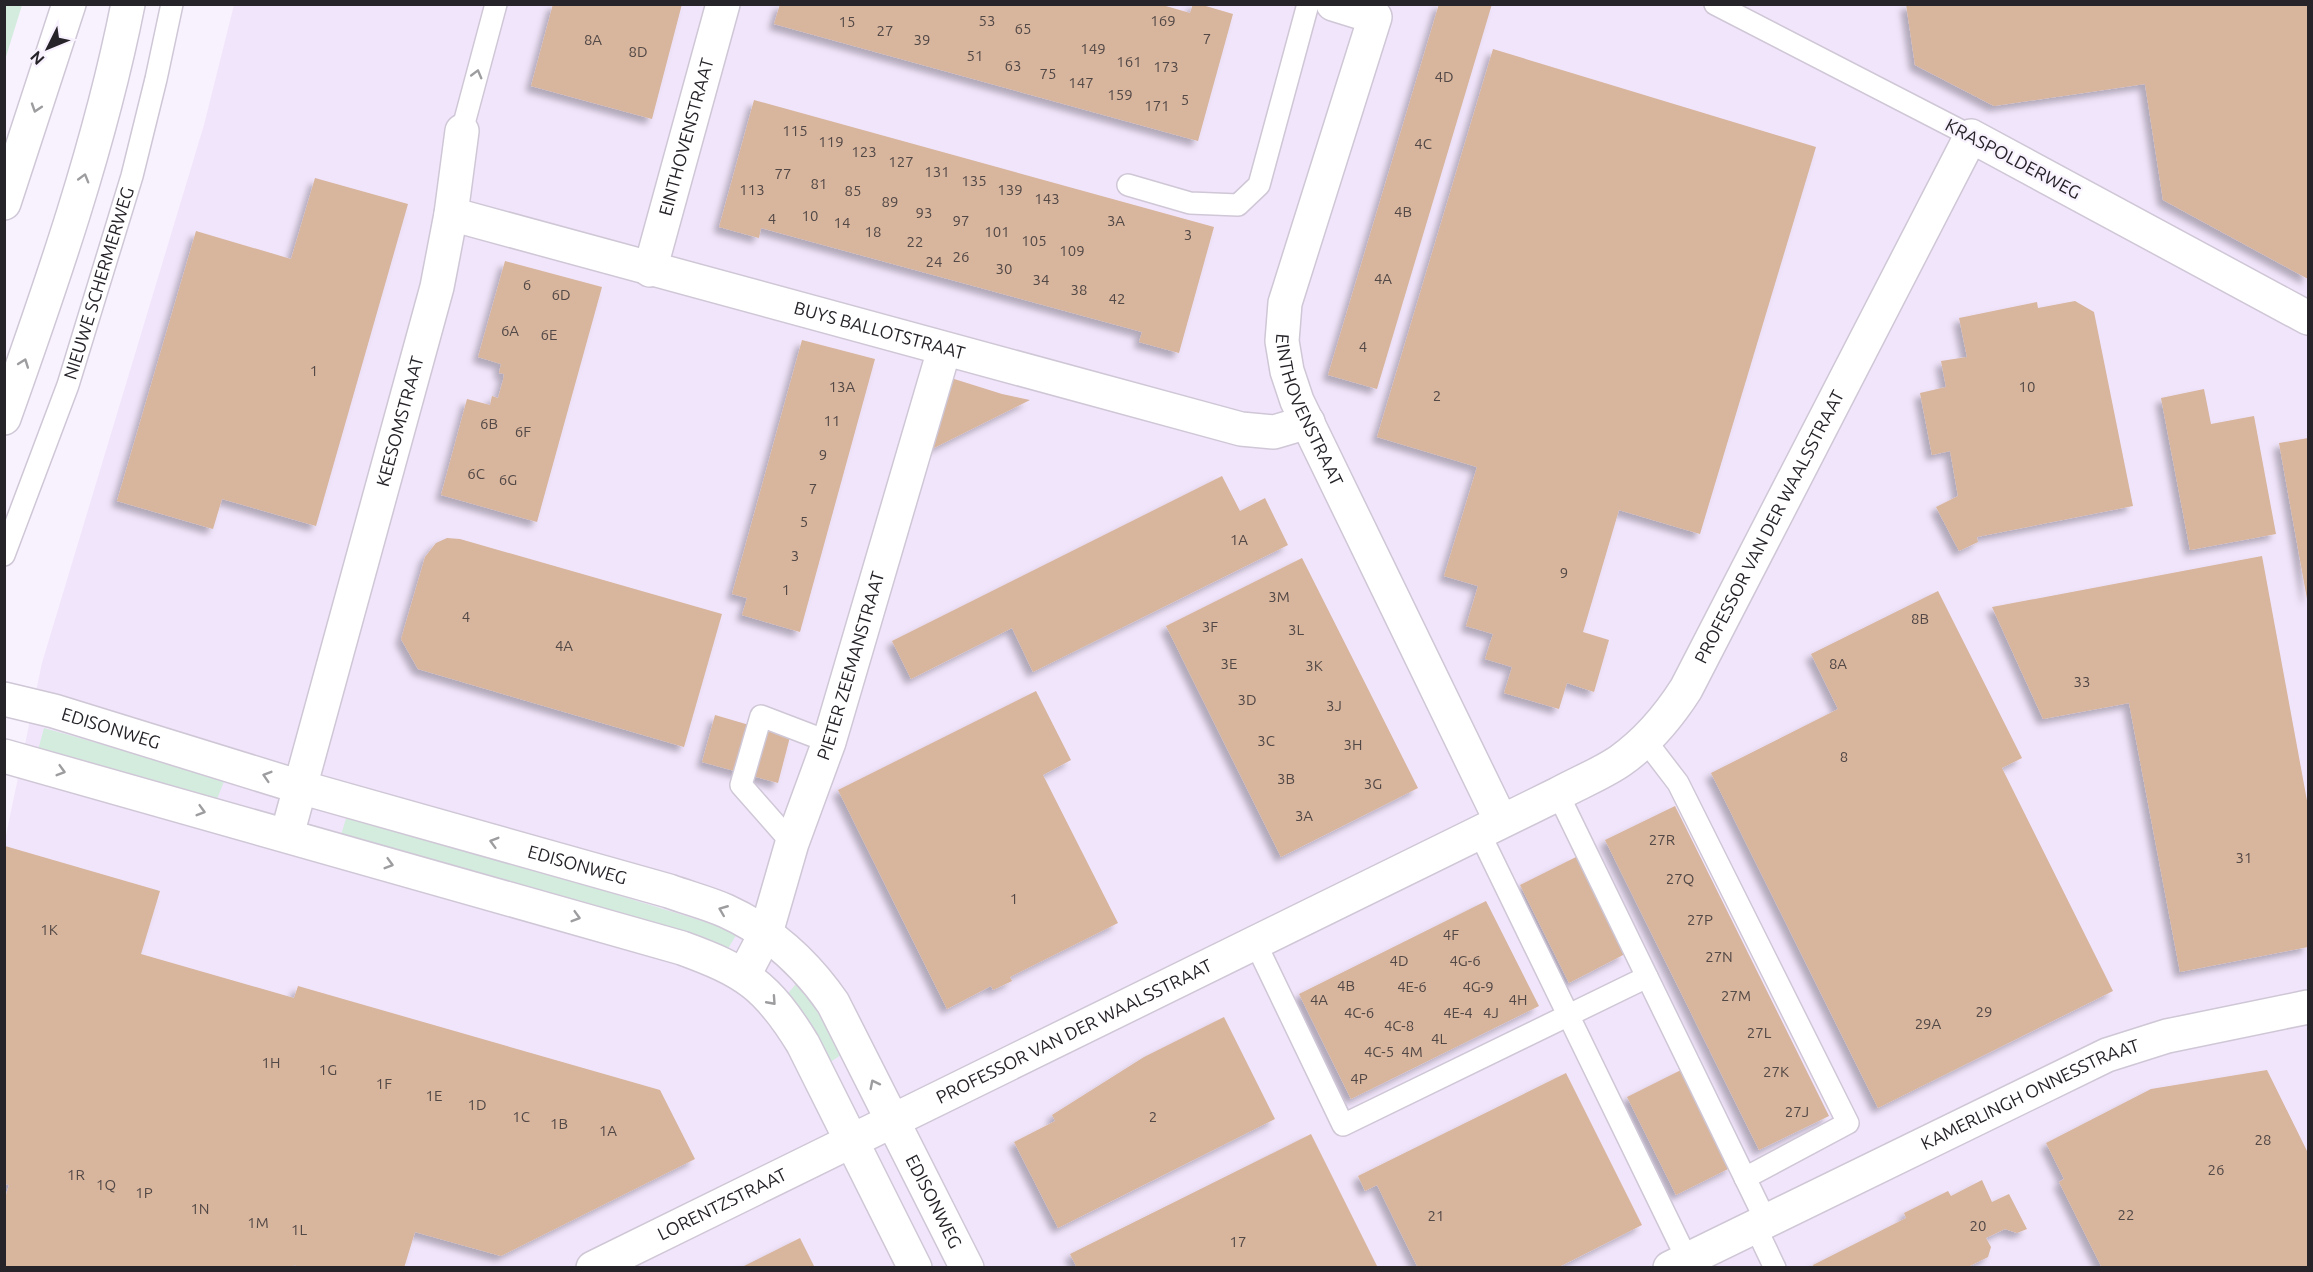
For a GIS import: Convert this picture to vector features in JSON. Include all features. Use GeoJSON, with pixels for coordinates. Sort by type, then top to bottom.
{"type":"FeatureCollection","features":[{"type":"Feature","properties":{"kind":"street"},"geometry":{"type":"LineString","coordinates":[[4,418],[38,323],[82,184],[120,43],[128,4]]}},
{"type":"Feature","properties":{"kind":"street","name":"EINTHOVENSTRAAT"},"geometry":{"type":"LineString","coordinates":[[650,270],[723,4]]}},
{"type":"Feature","properties":{"kind":"street","name":"EINTHOVENSTRAAT"},"geometry":{"type":"LineString","coordinates":[[1333,4],[1375,17],[1286,303],[1282,341],[1284,357],[1298,401],[1490,826]]}},
{"type":"Feature","properties":{"kind":"street"},"geometry":{"type":"LineString","coordinates":[[4,203],[68,9]]}},
{"type":"Feature","properties":{"kind":"street","name":"KEESOMSTRAAT"},"geometry":{"type":"LineString","coordinates":[[287,834],[434,299],[451,214],[462,131]]}},
{"type":"Feature","properties":{"kind":"street","name":"KRASPOLDERWEG"},"geometry":{"type":"LineString","coordinates":[[1971,136],[2308,318]]}},
{"type":"Feature","properties":{"kind":"street","name":"PROFESSOR VAN DER WAALSSTRAAT"},"geometry":{"type":"LineString","coordinates":[[851,1140],[1558,794],[1618,762],[1645,740],[1673,709],[1686,689],[1971,136]]}},
{"type":"Feature","properties":{"kind":"street","name":"BUYS BALLOTSTRAAT"},"geometry":{"type":"LineString","coordinates":[[451,214],[1241,429],[1274,432],[1308,422]]}},
{"type":"Feature","properties":{"kind":"street","name":"PIETER ZEEMANSTRAAT"},"geometry":{"type":"LineString","coordinates":[[744,975],[766,933],[792,843],[829,742],[944,350]]}},
{"type":"Feature","properties":{"kind":"street","name":"EDISONWEG"},"geometry":{"type":"LineString","coordinates":[[4,699],[54,711],[300,787],[669,891],[724,910],[766,933],[804,966],[827,995],[967,1268]]}},
{"type":"Feature","properties":{"kind":"street"},"geometry":{"type":"LineString","coordinates":[[4,756],[287,834],[682,948],[744,975],[771,999],[788,1019],[915,1268]]}},
{"type":"Feature","properties":{"kind":"street","name":"KAMERLINGH ONNESSTRAAT"},"geometry":{"type":"LineString","coordinates":[[1678,1263],[2107,1055],[2167,1036],[2308,1007]]}},
{"type":"Feature","properties":{"kind":"street","name":"LORENTZSTRAAT"},"geometry":{"type":"LineString","coordinates":[[593,1268],[851,1140]]}},
{"type":"Feature","properties":{"kind":"lane","name":"NIEUWE SCHERMERWEG"},"geometry":{"type":"LineString","coordinates":[[4,555],[68,385],[129,187],[172,4]]}},
{"type":"Feature","properties":{"kind":"lane","name":"KEESOMSTRAAT"},"geometry":{"type":"LineString","coordinates":[[462,131],[496,4]]}},
{"type":"Feature","properties":{"kind":"lane"},"geometry":{"type":"LineString","coordinates":[[1128,185],[1190,203],[1238,205],[1259,186],[1308,4]]}},
{"type":"Feature","properties":{"kind":"lane","name":"KRASPOLDERWEG"},"geometry":{"type":"LineString","coordinates":[[1715,4],[1971,136]]}},
{"type":"Feature","properties":{"kind":"lane"},"geometry":{"type":"LineString","coordinates":[[792,843],[741,785],[761,717],[829,742]]}},
{"type":"Feature","properties":{"kind":"lane"},"geometry":{"type":"LineString","coordinates":[[1645,740],[1678,783],[1848,1123],[1745,1178]]}},
{"type":"Feature","properties":{"kind":"lane"},"geometry":{"type":"LineString","coordinates":[[1558,794],[1745,1178],[1775,1268]]}},
{"type":"Feature","properties":{"kind":"lane"},"geometry":{"type":"LineString","coordinates":[[1490,826],[1568,1016],[1678,1263]]}},
{"type":"Feature","properties":{"kind":"lane"},"geometry":{"type":"LineString","coordinates":[[1255,942],[1343,1125],[1647,977]]}},
{"type":"Feature","properties":{"kind":"shaded area"},"geometry":{"type":"Polygon","coordinates":[[[234,5],[2308,5],[2308,1267],[5,1268],[5,840],[42,663],[204,125],[234,5]]]}},
{"type":"Feature","properties":{"kind":"green space"},"geometry":{"type":"Polygon","coordinates":[[[4,5],[22,5],[5,60],[4,5]]]}},
{"type":"Feature","properties":{"kind":"green space"},"geometry":{"type":"Polygon","coordinates":[[[44,728],[225,779],[215,804],[38,750],[44,728]]]}},
{"type":"Feature","properties":{"kind":"green space"},"geometry":{"type":"Polygon","coordinates":[[[348,812],[738,932],[726,952],[340,838],[348,812]]]}},
{"type":"Feature","properties":{"kind":"green space"},"geometry":{"type":"Polygon","coordinates":[[[800,979],[846,1052],[827,1064],[784,998],[800,979]]]}},
{"type":"Feature","properties":{"kind":"building"},"geometry":{"type":"Polygon","coordinates":[[[553,4],[682,4],[652,119],[531,86],[553,4]]]}},
{"type":"Feature","properties":{"kind":"building"},"geometry":{"type":"Polygon","coordinates":[[[780,4],[1159,4],[1190,13],[1193,4],[1199,4],[1233,14],[1198,141],[774,24],[780,4]]]}},
{"type":"Feature","properties":{"kind":"building"},"geometry":{"type":"Polygon","coordinates":[[[1439,4],[1492,4],[1377,389],[1328,375],[1439,4]]]}},
{"type":"Feature","properties":{"kind":"building"},"geometry":{"type":"Polygon","coordinates":[[[1906,4],[2308,4],[2308,279],[2163,200],[2145,84],[1994,106],[1915,65],[1906,4]]]}},
{"type":"Feature","properties":{"kind":"building"},"geometry":{"type":"Polygon","coordinates":[[[1493,49],[1816,147],[1700,534],[1619,510],[1583,632],[1609,640],[1594,692],[1567,683],[1559,709],[1504,693],[1512,667],[1485,659],[1493,634],[1466,626],[1478,586],[1444,576],[1477,467],[1377,437],[1493,49]]]}},
{"type":"Feature","properties":{"kind":"building"},"geometry":{"type":"Polygon","coordinates":[[[754,100],[1214,227],[1179,353],[1139,342],[1142,332],[761,228],[759,238],[719,227],[754,100]]]}},
{"type":"Feature","properties":{"kind":"building"},"geometry":{"type":"Polygon","coordinates":[[[315,178],[408,204],[316,526],[222,499],[213,529],[117,501],[196,231],[291,259],[315,178]]]}},
{"type":"Feature","properties":{"kind":"building"},"geometry":{"type":"Polygon","coordinates":[[[505,261],[602,287],[537,522],[441,495],[467,399],[490,405],[492,396],[498,398],[503,380],[504,374],[499,373],[501,364],[478,357],[505,261]]]}},
{"type":"Feature","properties":{"kind":"building"},"geometry":{"type":"Polygon","coordinates":[[[2075,301],[2094,312],[2133,506],[1977,537],[1978,542],[1959,551],[1936,507],[1958,496],[1950,451],[1932,455],[1920,393],[1946,387],[1941,361],[1967,357],[1959,318],[2037,302],[2038,308],[2075,301]]]}},
{"type":"Feature","properties":{"kind":"building"},"geometry":{"type":"Polygon","coordinates":[[[802,340],[875,359],[800,632],[742,615],[747,598],[732,594],[802,340]]]}},
{"type":"Feature","properties":{"kind":"building"},"geometry":{"type":"Polygon","coordinates":[[[951,378],[1030,400],[932,449],[946,405],[944,405],[951,378]]]}},
{"type":"Feature","properties":{"kind":"building"},"geometry":{"type":"Polygon","coordinates":[[[2204,389],[2211,424],[2254,416],[2276,534],[2190,550],[2161,398],[2204,389]]]}},
{"type":"Feature","properties":{"kind":"building"},"geometry":{"type":"Polygon","coordinates":[[[2308,438],[2308,599],[2307,599],[2279,443],[2308,438]]]}},
{"type":"Feature","properties":{"kind":"building"},"geometry":{"type":"Polygon","coordinates":[[[1222,476],[1240,511],[1265,498],[1288,545],[1033,672],[1012,628],[911,679],[892,641],[1222,476]]]}},
{"type":"Feature","properties":{"kind":"building"},"geometry":{"type":"Polygon","coordinates":[[[447,538],[460,539],[722,614],[684,747],[418,669],[401,639],[425,557],[436,543],[447,538]]]}},
{"type":"Feature","properties":{"kind":"building"},"geometry":{"type":"Polygon","coordinates":[[[2262,556],[2308,806],[2308,947],[2180,972],[2129,703],[2043,719],[1992,607],[2262,556]]]}},
{"type":"Feature","properties":{"kind":"building"},"geometry":{"type":"Polygon","coordinates":[[[1302,558],[1418,788],[1281,857],[1166,626],[1302,558]]]}},
{"type":"Feature","properties":{"kind":"building"},"geometry":{"type":"Polygon","coordinates":[[[1938,591],[2022,758],[2002,768],[2113,991],[1878,1108],[1711,773],[1838,709],[1811,654],[1938,591]]]}},
{"type":"Feature","properties":{"kind":"building"},"geometry":{"type":"Polygon","coordinates":[[[1036,691],[1071,760],[1043,775],[1118,923],[1010,977],[1012,981],[993,990],[991,986],[947,1009],[838,790],[1036,691]]]}},
{"type":"Feature","properties":{"kind":"building"},"geometry":{"type":"Polygon","coordinates":[[[715,715],[790,737],[778,783],[702,762],[715,715]]]}},
{"type":"Feature","properties":{"kind":"building"},"geometry":{"type":"Polygon","coordinates":[[[1675,806],[1829,1116],[1759,1150],[1605,840],[1675,806]]]}},
{"type":"Feature","properties":{"kind":"building"},"geometry":{"type":"Polygon","coordinates":[[[5,846],[160,891],[141,954],[294,998],[298,986],[660,1090],[695,1159],[501,1256],[415,1232],[404,1268],[301,1268],[294,1265],[294,1268],[4,1268],[4,1201],[9,1185],[5,1184],[5,846]]]}},
{"type":"Feature","properties":{"kind":"building"},"geometry":{"type":"Polygon","coordinates":[[[1576,857],[1625,954],[1569,983],[1520,885],[1576,857]]]}},
{"type":"Feature","properties":{"kind":"building"},"geometry":{"type":"Polygon","coordinates":[[[1486,901],[1539,1006],[1351,1099],[1299,994],[1486,901]]]}},
{"type":"Feature","properties":{"kind":"building"},"geometry":{"type":"Polygon","coordinates":[[[1224,1017],[1275,1119],[1058,1228],[1014,1142],[1055,1121],[1052,1115],[1144,1057],[1224,1017]]]}},
{"type":"Feature","properties":{"kind":"building"},"geometry":{"type":"Polygon","coordinates":[[[1683,1069],[1732,1167],[1676,1195],[1627,1097],[1683,1069]]]}},
{"type":"Feature","properties":{"kind":"building"},"geometry":{"type":"Polygon","coordinates":[[[2267,1070],[2308,1153],[2308,1268],[2102,1268],[2059,1182],[2064,1179],[2046,1143],[2151,1089],[2267,1070]]]}},
{"type":"Feature","properties":{"kind":"building"},"geometry":{"type":"Polygon","coordinates":[[[1566,1073],[1642,1225],[1557,1268],[1418,1268],[1377,1185],[1365,1191],[1358,1176],[1566,1073]]]}},
{"type":"Feature","properties":{"kind":"building"},"geometry":{"type":"Polygon","coordinates":[[[1311,1134],[1378,1268],[1077,1268],[1070,1254],[1311,1134]]]}},
{"type":"Feature","properties":{"kind":"building"},"geometry":{"type":"Polygon","coordinates":[[[1982,1180],[1992,1202],[2009,1194],[2027,1229],[2017,1233],[2005,1229],[1986,1238],[1991,1247],[1988,1257],[1966,1268],[1814,1268],[1813,1265],[1906,1218],[1904,1213],[1948,1191],[1951,1196],[1982,1180]]]}},
{"type":"Feature","properties":{"kind":"building"},"geometry":{"type":"Polygon","coordinates":[[[800,1238],[815,1268],[740,1268],[800,1238]]]}}]}
